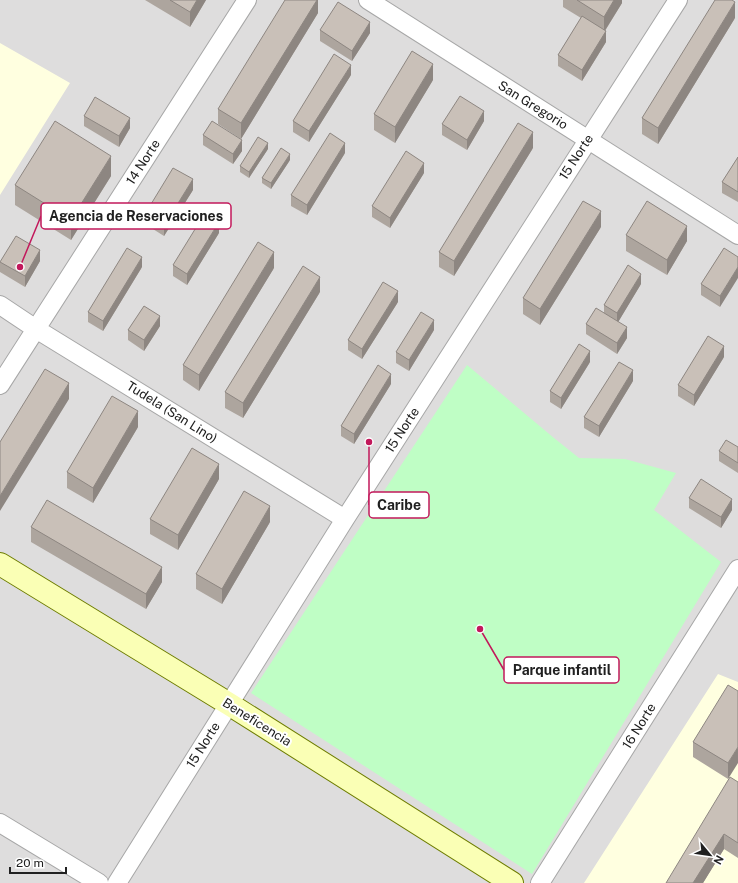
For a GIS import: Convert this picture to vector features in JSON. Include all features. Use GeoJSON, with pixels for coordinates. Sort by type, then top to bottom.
{"type":"FeatureCollection","features":[{"type":"Feature","properties":{"kind":"main road","name":"Beneficencia"},"geometry":{"type":"LineString","coordinates":[[0,564],[229,704],[512,883]]}},
{"type":"Feature","properties":{"kind":"street","name":"14 Norte"},"geometry":{"type":"LineString","coordinates":[[0,385],[247,0]]}},
{"type":"Feature","properties":{"kind":"street","name":"San Gregorio"},"geometry":{"type":"LineString","coordinates":[[368,0],[738,235]]}},
{"type":"Feature","properties":{"kind":"street","name":"15 Norte"},"geometry":{"type":"LineString","coordinates":[[117,883],[346,519],[678,0]]}},
{"type":"Feature","properties":{"kind":"street","name":"Tudela (San Lino)"},"geometry":{"type":"LineString","coordinates":[[0,305],[36,329],[346,519]]}},
{"type":"Feature","properties":{"kind":"street","name":"16 Norte"},"geometry":{"type":"LineString","coordinates":[[540,883],[738,569]]}},
{"type":"Feature","properties":{"kind":"street"},"geometry":{"type":"LineString","coordinates":[[0,823],[98,883]]}},
{"type":"Feature","properties":{"kind":"shaded area"},"geometry":{"type":"Polygon","coordinates":[[[0,0],[738,0],[738,883],[0,883],[0,0]]]}},
{"type":"Feature","properties":{"kind":"shaded area"},"geometry":{"type":"Polygon","coordinates":[[[0,43],[70,83],[0,195],[0,43]]]}},
{"type":"Feature","properties":{"kind":"shaded area"},"geometry":{"type":"Polygon","coordinates":[[[718,674],[738,682],[738,883],[584,883],[718,674]]]}},
{"type":"Feature","properties":{"kind":"green space"},"geometry":{"type":"Polygon","coordinates":[[[467,365],[579,458],[625,459],[676,473],[654,510],[721,562],[532,874],[251,693],[467,365]]]}},
{"type":"Feature","properties":{"kind":"building"},"geometry":{"type":"Polygon","coordinates":[[[170,0],[197,0],[190,12],[170,0]]]}},
{"type":"Feature","properties":{"kind":"building"},"geometry":{"type":"Polygon","coordinates":[[[285,0],[317,0],[241,123],[218,109],[285,0]]]}},
{"type":"Feature","properties":{"kind":"building"},"geometry":{"type":"Polygon","coordinates":[[[577,0],[614,0],[604,17],[577,0]]]}},
{"type":"Feature","properties":{"kind":"building"},"geometry":{"type":"Polygon","coordinates":[[[715,0],[732,0],[735,2],[658,128],[642,118],[715,0]]]}},
{"type":"Feature","properties":{"kind":"building"},"geometry":{"type":"Polygon","coordinates":[[[338,2],[370,22],[352,51],[320,30],[338,2]]]}},
{"type":"Feature","properties":{"kind":"building"},"geometry":{"type":"Polygon","coordinates":[[[582,16],[606,31],[582,70],[558,55],[582,16]]]}},
{"type":"Feature","properties":{"kind":"building"},"geometry":{"type":"Polygon","coordinates":[[[412,51],[433,64],[395,127],[374,114],[412,51]]]}},
{"type":"Feature","properties":{"kind":"building"},"geometry":{"type":"Polygon","coordinates":[[[334,54],[351,65],[309,131],[293,121],[334,54]]]}},
{"type":"Feature","properties":{"kind":"building"},"geometry":{"type":"Polygon","coordinates":[[[460,96],[484,111],[467,140],[442,124],[460,96]]]}},
{"type":"Feature","properties":{"kind":"building"},"geometry":{"type":"Polygon","coordinates":[[[95,97],[130,118],[119,136],[84,116],[95,97]]]}},
{"type":"Feature","properties":{"kind":"building"},"geometry":{"type":"Polygon","coordinates":[[[55,121],[111,156],[71,220],[15,185],[55,121]]]}},
{"type":"Feature","properties":{"kind":"building"},"geometry":{"type":"Polygon","coordinates":[[[212,121],[242,140],[233,154],[203,135],[212,121]]]}},
{"type":"Feature","properties":{"kind":"building"},"geometry":{"type":"Polygon","coordinates":[[[518,123],[533,132],[454,261],[439,252],[518,123]]]}},
{"type":"Feature","properties":{"kind":"building"},"geometry":{"type":"Polygon","coordinates":[[[330,133],[345,143],[307,205],[291,195],[330,133]]]}},
{"type":"Feature","properties":{"kind":"building"},"geometry":{"type":"Polygon","coordinates":[[[258,137],[268,143],[249,172],[240,166],[258,137]]]}},
{"type":"Feature","properties":{"kind":"building"},"geometry":{"type":"Polygon","coordinates":[[[281,148],[290,154],[271,183],[262,178],[281,148]]]}},
{"type":"Feature","properties":{"kind":"building"},"geometry":{"type":"Polygon","coordinates":[[[406,151],[424,163],[390,218],[372,206],[406,151]]]}},
{"type":"Feature","properties":{"kind":"building"},"geometry":{"type":"Polygon","coordinates":[[[738,157],[738,192],[722,182],[738,157]]]}},
{"type":"Feature","properties":{"kind":"building"},"geometry":{"type":"Polygon","coordinates":[[[173,168],[193,179],[164,226],[145,214],[173,168]]]}},
{"type":"Feature","properties":{"kind":"building"},"geometry":{"type":"Polygon","coordinates":[[[583,201],[601,211],[540,309],[523,298],[583,201]]]}},
{"type":"Feature","properties":{"kind":"building"},"geometry":{"type":"Polygon","coordinates":[[[647,201],[687,226],[667,260],[626,235],[647,201]]]}},
{"type":"Feature","properties":{"kind":"building"},"geometry":{"type":"Polygon","coordinates":[[[205,213],[219,222],[187,274],[173,265],[205,213]]]}},
{"type":"Feature","properties":{"kind":"building"},"geometry":{"type":"Polygon","coordinates":[[[16,236],[40,250],[25,276],[0,262],[16,236]]]}},
{"type":"Feature","properties":{"kind":"building"},"geometry":{"type":"Polygon","coordinates":[[[258,242],[274,252],[199,375],[183,365],[258,242]]]}},
{"type":"Feature","properties":{"kind":"building"},"geometry":{"type":"Polygon","coordinates":[[[127,248],[142,257],[103,321],[88,312],[127,248]]]}},
{"type":"Feature","properties":{"kind":"building"},"geometry":{"type":"Polygon","coordinates":[[[724,248],[738,257],[738,267],[720,296],[701,284],[724,248]]]}},
{"type":"Feature","properties":{"kind":"building"},"geometry":{"type":"Polygon","coordinates":[[[628,265],[641,274],[617,313],[604,305],[628,265]]]}},
{"type":"Feature","properties":{"kind":"building"},"geometry":{"type":"Polygon","coordinates":[[[303,266],[320,277],[243,403],[225,392],[303,266]]]}},
{"type":"Feature","properties":{"kind":"building"},"geometry":{"type":"Polygon","coordinates":[[[383,282],[398,291],[362,349],[348,340],[383,282]]]}},
{"type":"Feature","properties":{"kind":"building"},"geometry":{"type":"Polygon","coordinates":[[[144,306],[160,316],[144,340],[128,330],[144,306]]]}},
{"type":"Feature","properties":{"kind":"building"},"geometry":{"type":"Polygon","coordinates":[[[596,308],[627,327],[617,343],[586,324],[596,308]]]}},
{"type":"Feature","properties":{"kind":"building"},"geometry":{"type":"Polygon","coordinates":[[[421,312],[434,320],[409,360],[396,352],[421,312]]]}},
{"type":"Feature","properties":{"kind":"building"},"geometry":{"type":"Polygon","coordinates":[[[708,336],[724,346],[694,395],[678,385],[708,336]]]}},
{"type":"Feature","properties":{"kind":"building"},"geometry":{"type":"Polygon","coordinates":[[[579,344],[590,351],[561,398],[550,391],[579,344]]]}},
{"type":"Feature","properties":{"kind":"building"},"geometry":{"type":"Polygon","coordinates":[[[619,362],[633,370],[599,426],[584,417],[619,362]]]}},
{"type":"Feature","properties":{"kind":"building"},"geometry":{"type":"Polygon","coordinates":[[[378,365],[391,374],[354,434],[341,426],[378,365]]]}},
{"type":"Feature","properties":{"kind":"building"},"geometry":{"type":"Polygon","coordinates":[[[45,369],[69,383],[0,496],[0,442],[45,369]]]}},
{"type":"Feature","properties":{"kind":"building"},"geometry":{"type":"Polygon","coordinates":[[[112,396],[138,411],[93,488],[67,472],[112,396]]]}},
{"type":"Feature","properties":{"kind":"building"},"geometry":{"type":"Polygon","coordinates":[[[726,440],[738,447],[738,463],[719,451],[726,440]]]}},
{"type":"Feature","properties":{"kind":"building"},"geometry":{"type":"Polygon","coordinates":[[[192,448],[219,464],[178,535],[150,519],[192,448]]]}},
{"type":"Feature","properties":{"kind":"building"},"geometry":{"type":"Polygon","coordinates":[[[701,479],[732,499],[721,517],[689,498],[701,479]]]}},
{"type":"Feature","properties":{"kind":"building"},"geometry":{"type":"Polygon","coordinates":[[[244,491],[270,506],[222,589],[196,574],[244,491]]]}},
{"type":"Feature","properties":{"kind":"building"},"geometry":{"type":"Polygon","coordinates":[[[47,500],[162,567],[146,594],[31,527],[47,500]]]}},
{"type":"Feature","properties":{"kind":"building"},"geometry":{"type":"Polygon","coordinates":[[[728,685],[738,691],[738,747],[728,763],[693,742],[728,685]]]}},
{"type":"Feature","properties":{"kind":"building"},"geometry":{"type":"Polygon","coordinates":[[[730,777],[738,782],[738,843],[724,834],[693,883],[666,883],[730,777]]]}},
{"type":"Feature","properties":{"kind":"place","name":"Agencia de Reservaciones"},"geometry":{"type":"Point","coordinates":[20,267]}},
{"type":"Feature","properties":{"kind":"place","name":"Caribe"},"geometry":{"type":"Point","coordinates":[369,442]}},
{"type":"Feature","properties":{"kind":"place","name":"Parque infantil"},"geometry":{"type":"Point","coordinates":[480,629]}}]}
